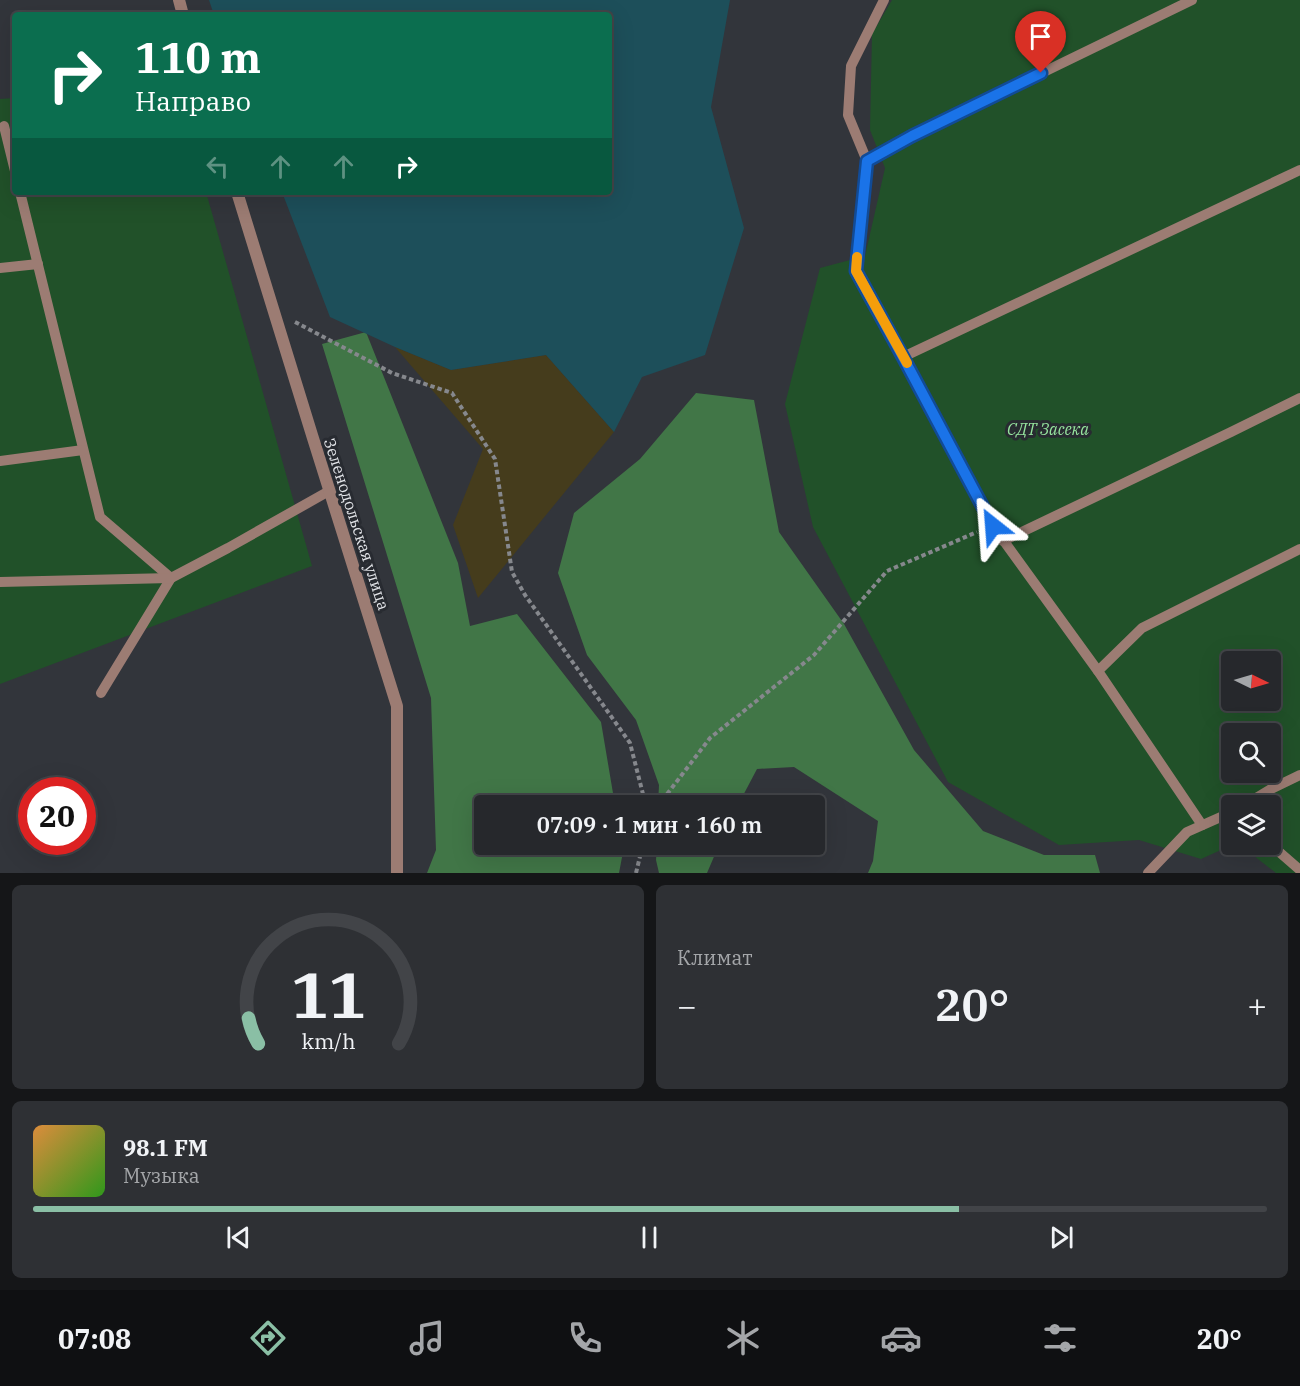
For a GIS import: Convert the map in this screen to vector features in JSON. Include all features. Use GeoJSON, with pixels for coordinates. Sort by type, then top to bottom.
{"type":"FeatureCollection","features":[{"type":"Feature","properties":{"kind":"street","name":"Зеленодольская улица"},"geometry":{"type":"LineString","coordinates":[[238,195],[397,706],[397,873]]}},
{"type":"Feature","properties":{"kind":"lane"},"geometry":{"type":"LineString","coordinates":[[867,161],[912,136],[1192,0]]}},
{"type":"Feature","properties":{"kind":"lane"},"geometry":{"type":"LineString","coordinates":[[884,1],[851,66],[848,115],[867,161],[856,271],[993,526],[1098,671],[1202,825]]}},
{"type":"Feature","properties":{"kind":"lane"},"geometry":{"type":"LineString","coordinates":[[4,126],[12,159]]}},
{"type":"Feature","properties":{"kind":"lane"},"geometry":{"type":"LineString","coordinates":[[903,357],[1300,170]]}},
{"type":"Feature","properties":{"kind":"lane"},"geometry":{"type":"LineString","coordinates":[[21,195],[100,517],[171,578]]}},
{"type":"Feature","properties":{"kind":"lane"},"geometry":{"type":"LineString","coordinates":[[0,268],[38,264]]}},
{"type":"Feature","properties":{"kind":"lane"},"geometry":{"type":"LineString","coordinates":[[1004,541],[1300,398]]}},
{"type":"Feature","properties":{"kind":"lane"},"geometry":{"type":"LineString","coordinates":[[0,461],[83,450]]}},
{"type":"Feature","properties":{"kind":"lane"},"geometry":{"type":"LineString","coordinates":[[0,582],[171,578],[329,490]]}},
{"type":"Feature","properties":{"kind":"lane"},"geometry":{"type":"LineString","coordinates":[[1098,671],[1142,628],[1300,549]]}},
{"type":"Feature","properties":{"kind":"lane"},"geometry":{"type":"LineString","coordinates":[[101,693],[171,578]]}},
{"type":"Feature","properties":{"kind":"lane"},"geometry":{"type":"LineString","coordinates":[[1261,795],[1300,775]]}},
{"type":"Feature","properties":{"kind":"lane"},"geometry":{"type":"LineString","coordinates":[[1148,873],[1187,832],[1221,817]]}},
{"type":"Feature","properties":{"kind":"lane"},"geometry":{"type":"LineString","coordinates":[[1281,854],[1300,870]]}},
{"type":"Feature","properties":{"kind":"path"},"geometry":{"type":"LineString","coordinates":[[292,320],[392,373],[452,393],[495,459],[512,572],[525,595],[630,743],[643,795]]}},
{"type":"Feature","properties":{"kind":"path"},"geometry":{"type":"LineString","coordinates":[[666,795],[710,738],[814,655],[887,571],[941,546],[993,526]]}},
{"type":"Feature","properties":{"kind":"path"},"geometry":{"type":"LineString","coordinates":[[636,873],[640,855]]}},
{"type":"Feature","properties":{"kind":"green space","name":"СДТ Засека"},"geometry":{"type":"Polygon","coordinates":[[[892,0],[1300,0],[1300,873],[1276,873],[1253,855],[1281,855],[1281,795],[1221,795],[1221,850],[1201,859],[1139,840],[1059,845],[948,782],[813,527],[785,404],[820,268],[865,256],[885,168],[870,130],[872,34],[892,0]]]}},
{"type":"Feature","properties":{"kind":"green space"},"geometry":{"type":"Polygon","coordinates":[[[12,98],[12,195],[207,195],[312,566],[0,684],[0,99],[12,98]]]}},
{"type":"Feature","properties":{"kind":"green space"},"geometry":{"type":"Polygon","coordinates":[[[366,332],[458,563],[470,626],[517,614],[601,722],[613,795],[474,795],[474,855],[622,855],[619,873],[427,873],[436,850],[431,698],[322,344],[366,332]]]}},
{"type":"Feature","properties":{"kind":"green space"},"geometry":{"type":"Polygon","coordinates":[[[696,393],[754,400],[779,532],[844,624],[914,750],[983,831],[1044,855],[1095,855],[1100,873],[868,873],[873,861],[878,821],[794,767],[757,769],[743,795],[658,795],[659,785],[636,720],[587,655],[558,573],[574,513],[640,459],[696,393]]]}},
{"type":"Feature","properties":{"kind":"green space"},"geometry":{"type":"Polygon","coordinates":[[[656,855],[715,855],[707,873],[659,873],[656,855]]]}},
{"type":"Feature","properties":{"kind":"sand"},"geometry":{"type":"Polygon","coordinates":[[[395,347],[451,370],[546,355],[614,432],[478,598],[453,525],[483,449],[395,347]]]}},
{"type":"Feature","properties":{"kind":"water"},"geometry":{"type":"Polygon","coordinates":[[[209,0],[730,0],[711,107],[744,228],[705,355],[642,377],[614,432],[546,355],[451,370],[330,317],[283,195],[612,195],[612,12],[213,12],[209,0]]]}},
{"type":"Feature","properties":{"kind":"slow traffic"},"geometry":{"type":"LineString","coordinates":[[857,257],[856,271],[907,363]]}},
{"type":"Feature","properties":{"kind":"route"},"geometry":{"type":"LineString","coordinates":[[993,526],[856,271],[867,161],[912,136],[1041,73]]}}]}
